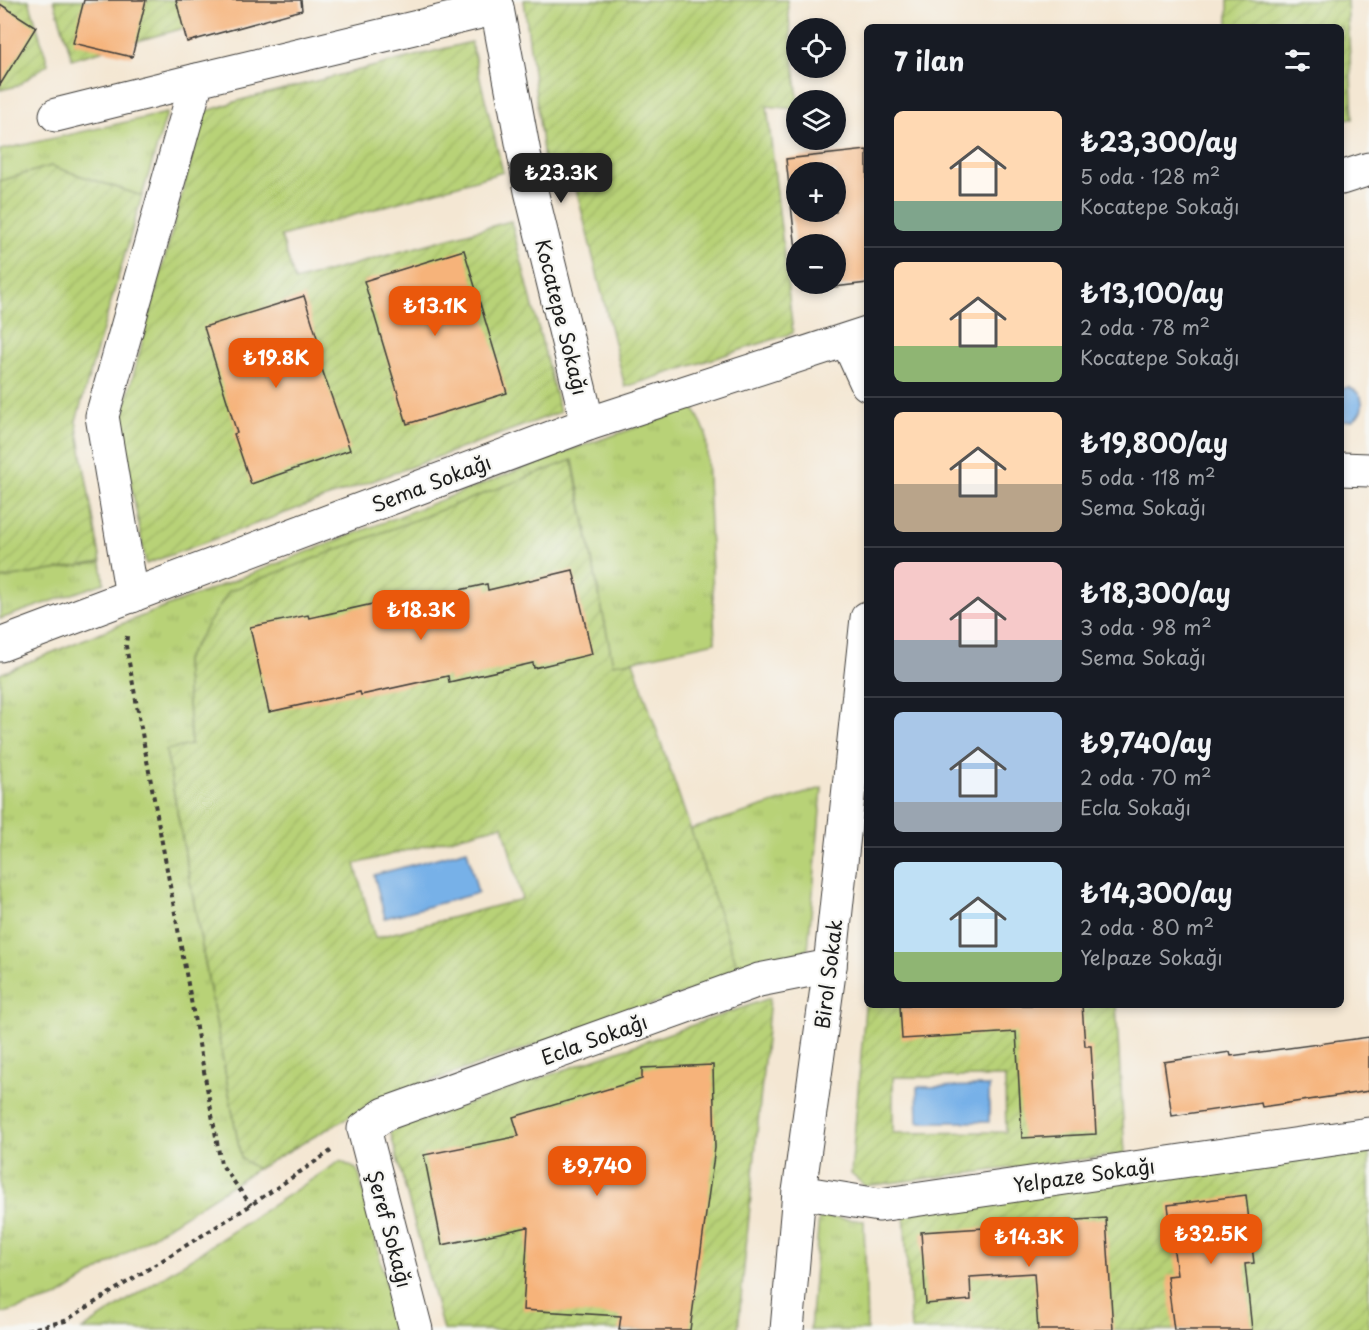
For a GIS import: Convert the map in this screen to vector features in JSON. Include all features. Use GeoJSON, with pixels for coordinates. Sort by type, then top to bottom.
{"type":"FeatureCollection","features":[{"type":"Feature","properties":{"kind":"street"},"geometry":{"type":"LineString","coordinates":[[56,115],[495,4]]}},
{"type":"Feature","properties":{"kind":"street","name":"Kocatepe Sokağı"},"geometry":{"type":"LineString","coordinates":[[495,4],[531,191],[588,424]]}},
{"type":"Feature","properties":{"kind":"street"},"geometry":{"type":"LineString","coordinates":[[132,596],[102,416],[197,80]]}},
{"type":"Feature","properties":{"kind":"street"},"geometry":{"type":"LineString","coordinates":[[1344,177],[1369,169]]}},
{"type":"Feature","properties":{"kind":"street"},"geometry":{"type":"LineString","coordinates":[[857,337],[864,370]]}},
{"type":"Feature","properties":{"kind":"street","name":"Sema Sokağı"},"geometry":{"type":"LineString","coordinates":[[0,645],[588,424],[857,337]]}},
{"type":"Feature","properties":{"kind":"street"},"geometry":{"type":"LineString","coordinates":[[1344,469],[1369,470]]}},
{"type":"Feature","properties":{"kind":"street","name":"Birol Sokak"},"geometry":{"type":"LineString","coordinates":[[787,1330],[799,1192],[830,966],[864,646]]}},
{"type":"Feature","properties":{"kind":"street","name":"Ecla Sokağı"},"geometry":{"type":"LineString","coordinates":[[364,1129],[385,1114],[759,980],[830,966]]}},
{"type":"Feature","properties":{"kind":"street","name":"Şeref Sokağı"},"geometry":{"type":"LineString","coordinates":[[364,1129],[416,1330]]}},
{"type":"Feature","properties":{"kind":"street","name":"Yelpaze Sokağı"},"geometry":{"type":"LineString","coordinates":[[799,1192],[879,1205],[1369,1134]]}},
{"type":"Feature","properties":{"kind":"path"},"geometry":{"type":"LineString","coordinates":[[132,596],[126,646],[221,1164],[251,1205]]}},
{"type":"Feature","properties":{"kind":"path"},"geometry":{"type":"LineString","coordinates":[[27,1330],[65,1321],[251,1205],[364,1129]]}},
{"type":"Feature","properties":{"kind":"green space"},"geometry":{"type":"Polygon","coordinates":[[[0,0],[29,0],[48,64],[17,86],[0,90],[0,0]]]}},
{"type":"Feature","properties":{"kind":"green space"},"geometry":{"type":"Polygon","coordinates":[[[54,0],[285,0],[72,59],[54,0]]]}},
{"type":"Feature","properties":{"kind":"green space"},"geometry":{"type":"Polygon","coordinates":[[[524,0],[787,0],[789,18],[786,18],[786,78],[796,78],[797,90],[786,90],[786,108],[767,106],[786,272],[786,294],[789,294],[793,333],[625,387],[575,184],[547,184],[524,0]]]}},
{"type":"Feature","properties":{"kind":"green space"},"geometry":{"type":"Polygon","coordinates":[[[1228,0],[1347,0],[1353,119],[1344,118],[1344,24],[1228,24],[1228,0]]]}},
{"type":"Feature","properties":{"kind":"green space"},"geometry":{"type":"Polygon","coordinates":[[[471,42],[503,172],[281,236],[295,281],[511,221],[560,412],[146,564],[120,425],[204,112],[241,100],[471,42]]]}},
{"type":"Feature","properties":{"kind":"green space"},"geometry":{"type":"Polygon","coordinates":[[[167,113],[142,196],[51,166],[0,181],[0,150],[167,113]]]}},
{"type":"Feature","properties":{"kind":"green space"},"geometry":{"type":"Polygon","coordinates":[[[51,166],[142,196],[76,421],[101,562],[0,579],[0,181],[51,166]]]}},
{"type":"Feature","properties":{"kind":"green space"},"geometry":{"type":"Polygon","coordinates":[[[694,408],[706,433],[715,642],[613,665],[573,461],[185,660],[191,745],[166,751],[241,1158],[257,1169],[56,1298],[0,1314],[0,674],[109,629],[570,450],[694,408]]]}},
{"type":"Feature","properties":{"kind":"green space"},"geometry":{"type":"Polygon","coordinates":[[[572,460],[613,664],[633,661],[740,974],[382,1098],[257,1169],[241,1158],[166,750],[191,745],[185,660],[229,591],[572,460]],[[503,825],[355,864],[375,938],[522,899],[503,825]]]}},
{"type":"Feature","properties":{"kind":"green space"},"geometry":{"type":"Polygon","coordinates":[[[101,562],[104,583],[0,619],[0,579],[101,562]]]}},
{"type":"Feature","properties":{"kind":"green space"},"geometry":{"type":"Polygon","coordinates":[[[822,788],[808,949],[740,974],[689,830],[822,788]]]}},
{"type":"Feature","properties":{"kind":"green space"},"geometry":{"type":"Polygon","coordinates":[[[770,998],[738,1330],[443,1330],[390,1131],[770,998]]]}},
{"type":"Feature","properties":{"kind":"green space"},"geometry":{"type":"Polygon","coordinates":[[[865,1008],[1116,1008],[1125,1154],[865,1186],[851,1174],[865,1008]],[[893,1077],[893,1133],[1006,1132],[1005,1077],[893,1077]]]}},
{"type":"Feature","properties":{"kind":"green space"},"geometry":{"type":"Polygon","coordinates":[[[1369,1148],[1369,1330],[911,1330],[904,1212],[1369,1148]]]}},
{"type":"Feature","properties":{"kind":"green space"},"geometry":{"type":"Polygon","coordinates":[[[340,1161],[358,1170],[398,1330],[82,1330],[340,1161]]]}},
{"type":"Feature","properties":{"kind":"green space"},"geometry":{"type":"Polygon","coordinates":[[[819,1216],[864,1221],[867,1330],[810,1330],[819,1216]]]}},
{"type":"Feature","properties":{"kind":"water"},"geometry":{"type":"Polygon","coordinates":[[[1348,387],[1354,390],[1361,397],[1361,411],[1353,420],[1344,421],[1344,388],[1348,387]]]}},
{"type":"Feature","properties":{"kind":"water"},"geometry":{"type":"Polygon","coordinates":[[[467,850],[478,893],[385,918],[374,875],[467,850]]]}},
{"type":"Feature","properties":{"kind":"water"},"geometry":{"type":"Polygon","coordinates":[[[989,1086],[989,1122],[918,1122],[917,1087],[989,1086]]]}},
{"type":"Feature","properties":{"kind":"building"},"geometry":{"type":"Polygon","coordinates":[[[84,0],[146,0],[132,57],[73,43],[84,0]]]}},
{"type":"Feature","properties":{"kind":"building"},"geometry":{"type":"Polygon","coordinates":[[[176,0],[301,0],[302,10],[187,42],[176,0]]]}},
{"type":"Feature","properties":{"kind":"building"},"geometry":{"type":"Polygon","coordinates":[[[0,4],[36,27],[0,85],[0,4]]]}},
{"type":"Feature","properties":{"kind":"building"},"geometry":{"type":"Polygon","coordinates":[[[864,150],[864,283],[846,286],[846,234],[794,234],[793,222],[846,222],[846,162],[786,162],[786,159],[864,150]]]}},
{"type":"Feature","properties":{"kind":"building"},"geometry":{"type":"Polygon","coordinates":[[[464,250],[507,393],[407,424],[364,281],[464,250]]]}},
{"type":"Feature","properties":{"kind":"building"},"geometry":{"type":"Polygon","coordinates":[[[304,296],[320,347],[315,349],[350,450],[251,484],[234,434],[237,433],[204,327],[304,296]]]}},
{"type":"Feature","properties":{"kind":"building"},"geometry":{"type":"Polygon","coordinates":[[[573,570],[592,654],[534,668],[533,663],[449,682],[448,676],[269,712],[250,627],[308,615],[309,618],[400,598],[401,603],[487,584],[488,590],[573,570]]]}},
{"type":"Feature","properties":{"kind":"building"},"geometry":{"type":"Polygon","coordinates":[[[900,1008],[1082,1008],[1085,1046],[1091,1046],[1096,1134],[1022,1138],[1016,1032],[902,1039],[900,1008]]]}},
{"type":"Feature","properties":{"kind":"building"},"geometry":{"type":"Polygon","coordinates":[[[1369,1037],[1369,1091],[1262,1107],[1261,1103],[1172,1116],[1164,1062],[1230,1052],[1231,1056],[1369,1037]]]}},
{"type":"Feature","properties":{"kind":"building"},"geometry":{"type":"Polygon","coordinates":[[[713,1065],[715,1148],[690,1330],[619,1330],[621,1316],[523,1310],[528,1227],[442,1245],[424,1155],[519,1136],[513,1117],[642,1079],[642,1068],[713,1065]]]}},
{"type":"Feature","properties":{"kind":"building"},"geometry":{"type":"Polygon","coordinates":[[[1246,1195],[1254,1263],[1245,1264],[1252,1330],[1174,1330],[1167,1276],[1177,1275],[1168,1205],[1246,1195]]]}},
{"type":"Feature","properties":{"kind":"building"},"geometry":{"type":"Polygon","coordinates":[[[1106,1218],[1113,1330],[1038,1330],[1034,1273],[970,1277],[971,1300],[926,1304],[921,1232],[1106,1218]]]}}]}
